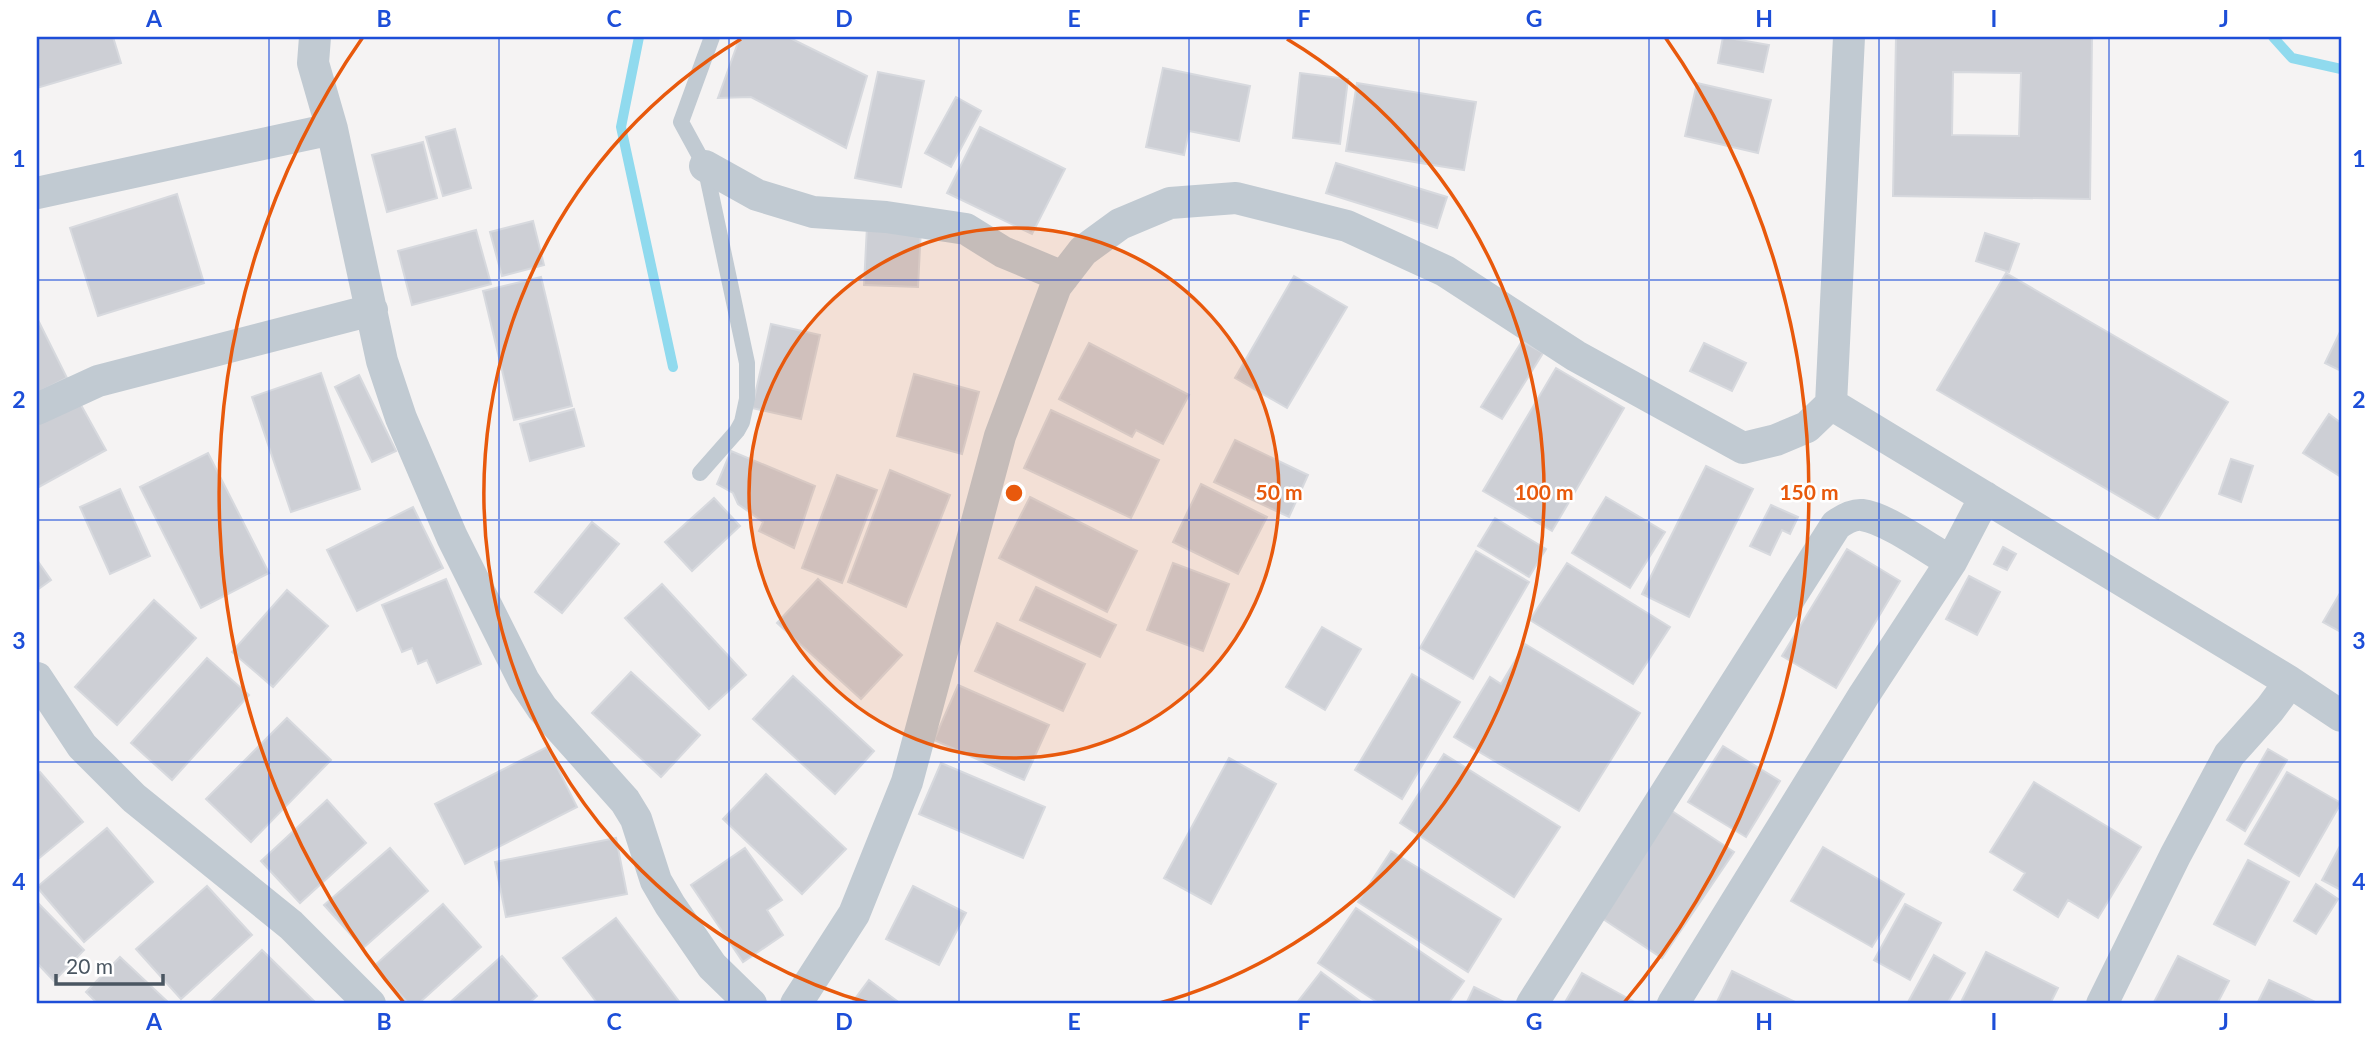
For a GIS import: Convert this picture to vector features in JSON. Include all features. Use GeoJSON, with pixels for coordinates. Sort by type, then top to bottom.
{"type":"FeatureCollection","features":[{"type":"Feature","properties":{"kind":"street"},"geometry":{"type":"LineString","coordinates":[[315,37],[313,63],[332,129],[382,361],[401,418],[452,537],[508,652],[542,708],[625,801],[636,819],[656,881],[670,905],[712,966],[751,1004]]}},
{"type":"Feature","properties":{"kind":"street"},"geometry":{"type":"LineString","coordinates":[[796,1004],[854,914],[907,782],[1000,436],[1056,286],[1083,251],[1120,224],[1170,203],[1236,198],[1347,226],[1445,271],[1576,356],[1743,448],[1776,440],[1807,428],[1831,404],[1849,37]]}},
{"type":"Feature","properties":{"kind":"street"},"geometry":{"type":"LineString","coordinates":[[37,193],[332,129]]}},
{"type":"Feature","properties":{"kind":"street"},"geometry":{"type":"LineString","coordinates":[[705,166],[757,195],[813,212],[886,217],[966,229],[1003,252],[1063,277]]}},
{"type":"Feature","properties":{"kind":"street"},"geometry":{"type":"LineString","coordinates":[[37,409],[98,381],[372,310]]}},
{"type":"Feature","properties":{"kind":"street"},"geometry":{"type":"LineString","coordinates":[[1831,404],[2290,682],[2341,716]]}},
{"type":"Feature","properties":{"kind":"street"},"geometry":{"type":"LineString","coordinates":[[1673,1004],[1864,695],[1951,562],[1985,497]]}},
{"type":"Feature","properties":{"kind":"street"},"geometry":{"type":"LineString","coordinates":[[1532,1004],[1836,525],[1861,515],[1896,528],[1951,562]]}},
{"type":"Feature","properties":{"kind":"street"},"geometry":{"type":"LineString","coordinates":[[37,678],[82,746],[134,798],[291,925],[370,1004]]}},
{"type":"Feature","properties":{"kind":"street"},"geometry":{"type":"LineString","coordinates":[[2102,1004],[2175,856],[2230,755],[2290,682]]}},
{"type":"Feature","properties":{"kind":"lane"},"geometry":{"type":"LineString","coordinates":[[701,473],[737,431],[746,411],[747,398],[746,351],[705,166],[681,122],[712,37]]}},
{"type":"Feature","properties":{"kind":"building"},"geometry":{"type":"Polygon","coordinates":[[[37,37],[113,37],[121,63],[37,88],[37,37]]]}},
{"type":"Feature","properties":{"kind":"building"},"geometry":{"type":"Polygon","coordinates":[[[740,37],[788,37],[867,76],[846,148],[751,97],[718,98],[740,37]]]}},
{"type":"Feature","properties":{"kind":"building"},"geometry":{"type":"Polygon","coordinates":[[[1723,37],[1769,45],[1763,72],[1718,63],[1723,37]]]}},
{"type":"Feature","properties":{"kind":"building"},"geometry":{"type":"Polygon","coordinates":[[[1896,37],[2092,37],[2090,199],[1893,196],[1896,37]],[[1953,72],[1952,135],[2019,136],[2021,73],[1953,72]]]}},
{"type":"Feature","properties":{"kind":"building"},"geometry":{"type":"Polygon","coordinates":[[[1163,68],[1250,86],[1239,141],[1189,131],[1184,155],[1146,147],[1163,68]]]}},
{"type":"Feature","properties":{"kind":"building"},"geometry":{"type":"Polygon","coordinates":[[[878,72],[924,81],[901,187],[855,178],[878,72]]]}},
{"type":"Feature","properties":{"kind":"building"},"geometry":{"type":"Polygon","coordinates":[[[1300,73],[1348,79],[1340,144],[1293,138],[1300,73]]]}},
{"type":"Feature","properties":{"kind":"building"},"geometry":{"type":"Polygon","coordinates":[[[1357,83],[1476,102],[1464,170],[1346,151],[1357,83]]]}},
{"type":"Feature","properties":{"kind":"building"},"geometry":{"type":"Polygon","coordinates":[[[1697,83],[1771,100],[1758,153],[1685,136],[1697,83]]]}},
{"type":"Feature","properties":{"kind":"building"},"geometry":{"type":"Polygon","coordinates":[[[956,97],[981,111],[951,167],[925,153],[956,97]]]}},
{"type":"Feature","properties":{"kind":"building"},"geometry":{"type":"Polygon","coordinates":[[[980,127],[1065,169],[1032,234],[947,193],[980,127]]]}},
{"type":"Feature","properties":{"kind":"building"},"geometry":{"type":"Polygon","coordinates":[[[455,129],[471,188],[443,196],[426,137],[455,129]]]}},
{"type":"Feature","properties":{"kind":"building"},"geometry":{"type":"Polygon","coordinates":[[[423,142],[437,198],[387,212],[372,155],[423,142]]]}},
{"type":"Feature","properties":{"kind":"building"},"geometry":{"type":"Polygon","coordinates":[[[1336,163],[1447,197],[1437,228],[1326,193],[1336,163]]]}},
{"type":"Feature","properties":{"kind":"building"},"geometry":{"type":"Polygon","coordinates":[[[177,194],[204,283],[98,316],[70,228],[177,194]]]}},
{"type":"Feature","properties":{"kind":"building"},"geometry":{"type":"Polygon","coordinates":[[[533,221],[544,265],[502,276],[490,232],[533,221]]]}},
{"type":"Feature","properties":{"kind":"building"},"geometry":{"type":"Polygon","coordinates":[[[867,226],[921,228],[918,287],[864,285],[867,226]]]}},
{"type":"Feature","properties":{"kind":"building"},"geometry":{"type":"Polygon","coordinates":[[[476,230],[491,284],[412,305],[398,251],[476,230]]]}},
{"type":"Feature","properties":{"kind":"building"},"geometry":{"type":"Polygon","coordinates":[[[1985,233],[2019,244],[2009,272],[1976,261],[1985,233]]]}},
{"type":"Feature","properties":{"kind":"building"},"geometry":{"type":"Polygon","coordinates":[[[2006,273],[2228,402],[2158,519],[1937,390],[2006,273]]]}},
{"type":"Feature","properties":{"kind":"building"},"geometry":{"type":"Polygon","coordinates":[[[1294,276],[1347,307],[1287,408],[1235,378],[1294,276]]]}},
{"type":"Feature","properties":{"kind":"building"},"geometry":{"type":"Polygon","coordinates":[[[541,277],[572,406],[514,420],[483,291],[541,277]]]}},
{"type":"Feature","properties":{"kind":"building"},"geometry":{"type":"Polygon","coordinates":[[[37,318],[67,378],[37,393],[37,318]]]}},
{"type":"Feature","properties":{"kind":"building"},"geometry":{"type":"Polygon","coordinates":[[[771,324],[820,335],[801,419],[752,408],[771,324]]]}},
{"type":"Feature","properties":{"kind":"building"},"geometry":{"type":"Polygon","coordinates":[[[2341,330],[2341,371],[2325,363],[2341,330]]]}},
{"type":"Feature","properties":{"kind":"building"},"geometry":{"type":"Polygon","coordinates":[[[1522,341],[1543,353],[1502,419],[1481,407],[1522,341]]]}},
{"type":"Feature","properties":{"kind":"building"},"geometry":{"type":"Polygon","coordinates":[[[1089,343],[1189,395],[1163,444],[1136,430],[1132,437],[1059,399],[1089,343]]]}},
{"type":"Feature","properties":{"kind":"building"},"geometry":{"type":"Polygon","coordinates":[[[1704,343],[1746,363],[1732,391],[1690,371],[1704,343]]]}},
{"type":"Feature","properties":{"kind":"building"},"geometry":{"type":"Polygon","coordinates":[[[1556,368],[1624,408],[1552,531],[1483,491],[1556,368]]]}},
{"type":"Feature","properties":{"kind":"building"},"geometry":{"type":"Polygon","coordinates":[[[321,373],[360,489],[291,512],[252,397],[321,373]]]}},
{"type":"Feature","properties":{"kind":"building"},"geometry":{"type":"Polygon","coordinates":[[[914,374],[979,392],[962,454],[897,436],[914,374]]]}},
{"type":"Feature","properties":{"kind":"building"},"geometry":{"type":"Polygon","coordinates":[[[359,375],[396,451],[372,462],[335,387],[359,375]]]}},
{"type":"Feature","properties":{"kind":"building"},"geometry":{"type":"Polygon","coordinates":[[[76,396],[106,450],[37,488],[37,418],[76,396]]]}},
{"type":"Feature","properties":{"kind":"building"},"geometry":{"type":"Polygon","coordinates":[[[574,409],[584,446],[530,461],[520,424],[574,409]]]}},
{"type":"Feature","properties":{"kind":"building"},"geometry":{"type":"Polygon","coordinates":[[[1051,410],[1159,460],[1131,518],[1024,468],[1051,410]]]}},
{"type":"Feature","properties":{"kind":"building"},"geometry":{"type":"Polygon","coordinates":[[[2329,414],[2341,423],[2341,477],[2303,453],[2329,414]]]}},
{"type":"Feature","properties":{"kind":"building"},"geometry":{"type":"Polygon","coordinates":[[[1235,440],[1308,475],[1289,517],[1214,482],[1235,440]]]}},
{"type":"Feature","properties":{"kind":"building"},"geometry":{"type":"Polygon","coordinates":[[[731,451],[815,486],[794,548],[759,531],[763,522],[738,504],[733,493],[717,484],[731,451]]]}},
{"type":"Feature","properties":{"kind":"building"},"geometry":{"type":"Polygon","coordinates":[[[208,453],[269,573],[201,608],[140,487],[208,453]]]}},
{"type":"Feature","properties":{"kind":"building"},"geometry":{"type":"Polygon","coordinates":[[[2231,459],[2253,466],[2241,502],[2219,494],[2231,459]]]}},
{"type":"Feature","properties":{"kind":"building"},"geometry":{"type":"Polygon","coordinates":[[[1706,466],[1753,489],[1689,617],[1642,594],[1706,466]]]}},
{"type":"Feature","properties":{"kind":"building"},"geometry":{"type":"Polygon","coordinates":[[[890,470],[950,495],[906,607],[848,582],[890,470]]]}},
{"type":"Feature","properties":{"kind":"building"},"geometry":{"type":"Polygon","coordinates":[[[837,475],[877,490],[842,583],[802,568],[837,475]]]}},
{"type":"Feature","properties":{"kind":"building"},"geometry":{"type":"Polygon","coordinates":[[[1201,484],[1267,517],[1238,574],[1173,542],[1201,484]]]}},
{"type":"Feature","properties":{"kind":"building"},"geometry":{"type":"Polygon","coordinates":[[[120,489],[150,556],[110,574],[80,507],[120,489]]]}},
{"type":"Feature","properties":{"kind":"building"},"geometry":{"type":"Polygon","coordinates":[[[1030,497],[1137,551],[1107,612],[999,558],[1030,497]]]}},
{"type":"Feature","properties":{"kind":"building"},"geometry":{"type":"Polygon","coordinates":[[[1606,497],[1665,532],[1630,588],[1572,553],[1606,497]]]}},
{"type":"Feature","properties":{"kind":"building"},"geometry":{"type":"Polygon","coordinates":[[[714,498],[740,526],[692,571],[665,542],[714,498]]]}},
{"type":"Feature","properties":{"kind":"building"},"geometry":{"type":"Polygon","coordinates":[[[1771,505],[1798,517],[1790,534],[1782,530],[1770,555],[1750,546],[1771,505]]]}},
{"type":"Feature","properties":{"kind":"building"},"geometry":{"type":"Polygon","coordinates":[[[413,507],[443,568],[357,611],[327,550],[413,507]]]}},
{"type":"Feature","properties":{"kind":"building"},"geometry":{"type":"Polygon","coordinates":[[[1495,518],[1546,549],[1529,577],[1478,546],[1495,518]]]}},
{"type":"Feature","properties":{"kind":"building"},"geometry":{"type":"Polygon","coordinates":[[[592,522],[619,544],[562,613],[535,592],[592,522]]]}},
{"type":"Feature","properties":{"kind":"building"},"geometry":{"type":"Polygon","coordinates":[[[2003,547],[2016,554],[2007,570],[1994,564],[2003,547]]]}},
{"type":"Feature","properties":{"kind":"building"},"geometry":{"type":"Polygon","coordinates":[[[1847,549],[1900,581],[1836,688],[1782,656],[1847,549]]]}},
{"type":"Feature","properties":{"kind":"building"},"geometry":{"type":"Polygon","coordinates":[[[1476,551],[1529,582],[1473,679],[1420,648],[1476,551]]]}},
{"type":"Feature","properties":{"kind":"building"},"geometry":{"type":"Polygon","coordinates":[[[37,560],[51,580],[37,590],[37,560]]]}},
{"type":"Feature","properties":{"kind":"building"},"geometry":{"type":"Polygon","coordinates":[[[1173,563],[1229,584],[1203,651],[1147,630],[1173,563]]]}},
{"type":"Feature","properties":{"kind":"building"},"geometry":{"type":"Polygon","coordinates":[[[1567,563],[1670,627],[1633,684],[1530,620],[1567,563]]]}},
{"type":"Feature","properties":{"kind":"building"},"geometry":{"type":"Polygon","coordinates":[[[1969,576],[2000,592],[1977,635],[1946,619],[1969,576]]]}},
{"type":"Feature","properties":{"kind":"building"},"geometry":{"type":"Polygon","coordinates":[[[446,579],[481,664],[437,683],[427,660],[418,664],[412,648],[402,652],[382,605],[446,579]]]}},
{"type":"Feature","properties":{"kind":"building"},"geometry":{"type":"Polygon","coordinates":[[[818,579],[902,655],[861,699],[777,623],[818,579]]]}},
{"type":"Feature","properties":{"kind":"building"},"geometry":{"type":"Polygon","coordinates":[[[662,584],[746,675],[709,709],[625,618],[662,584]]]}},
{"type":"Feature","properties":{"kind":"building"},"geometry":{"type":"Polygon","coordinates":[[[1036,587],[1116,625],[1100,657],[1020,620],[1036,587]]]}},
{"type":"Feature","properties":{"kind":"building"},"geometry":{"type":"Polygon","coordinates":[[[287,590],[328,626],[273,687],[232,652],[287,590]]]}},
{"type":"Feature","properties":{"kind":"building"},"geometry":{"type":"Polygon","coordinates":[[[2341,594],[2341,632],[2323,622],[2341,594]]]}},
{"type":"Feature","properties":{"kind":"building"},"geometry":{"type":"Polygon","coordinates":[[[154,600],[196,638],[117,725],[75,687],[154,600]]]}},
{"type":"Feature","properties":{"kind":"building"},"geometry":{"type":"Polygon","coordinates":[[[997,623],[1085,664],[1063,711],[975,671],[997,623]]]}},
{"type":"Feature","properties":{"kind":"building"},"geometry":{"type":"Polygon","coordinates":[[[1322,627],[1361,649],[1325,710],[1286,687],[1322,627]]]}},
{"type":"Feature","properties":{"kind":"building"},"geometry":{"type":"Polygon","coordinates":[[[1525,644],[1640,713],[1579,811],[1454,737],[1490,677],[1501,684],[1525,644]]]}},
{"type":"Feature","properties":{"kind":"building"},"geometry":{"type":"Polygon","coordinates":[[[207,658],[249,695],[172,780],[131,743],[207,658]]]}},
{"type":"Feature","properties":{"kind":"building"},"geometry":{"type":"Polygon","coordinates":[[[631,672],[700,735],[661,777],[592,713],[631,672]]]}},
{"type":"Feature","properties":{"kind":"building"},"geometry":{"type":"Polygon","coordinates":[[[1412,674],[1460,702],[1402,799],[1355,770],[1412,674]]]}},
{"type":"Feature","properties":{"kind":"building"},"geometry":{"type":"Polygon","coordinates":[[[793,676],[874,751],[835,794],[753,719],[793,676]]]}},
{"type":"Feature","properties":{"kind":"building"},"geometry":{"type":"Polygon","coordinates":[[[958,685],[1049,725],[1024,780],[934,740],[958,685]]]}},
{"type":"Feature","properties":{"kind":"building"},"geometry":{"type":"Polygon","coordinates":[[[287,718],[331,760],[251,842],[206,799],[287,718]]]}},
{"type":"Feature","properties":{"kind":"building"},"geometry":{"type":"Polygon","coordinates":[[[1723,746],[1780,781],[1746,837],[1688,802],[1723,746]]]}},
{"type":"Feature","properties":{"kind":"building"},"geometry":{"type":"Polygon","coordinates":[[[547,747],[577,807],[465,864],[435,804],[547,747]]]}},
{"type":"Feature","properties":{"kind":"building"},"geometry":{"type":"Polygon","coordinates":[[[2268,749],[2287,760],[2245,831],[2227,820],[2268,749]]]}},
{"type":"Feature","properties":{"kind":"building"},"geometry":{"type":"Polygon","coordinates":[[[1444,754],[1560,827],[1514,897],[1400,823],[1444,754]]]}},
{"type":"Feature","properties":{"kind":"building"},"geometry":{"type":"Polygon","coordinates":[[[1229,758],[1276,784],[1211,904],[1164,878],[1229,758]]]}},
{"type":"Feature","properties":{"kind":"building"},"geometry":{"type":"Polygon","coordinates":[[[941,763],[1045,807],[1023,858],[919,814],[941,763]]]}},
{"type":"Feature","properties":{"kind":"building"},"geometry":{"type":"Polygon","coordinates":[[[40,772],[83,822],[37,860],[37,774],[40,772]]]}},
{"type":"Feature","properties":{"kind":"building"},"geometry":{"type":"Polygon","coordinates":[[[2287,772],[2341,803],[2299,876],[2245,844],[2287,772]]]}},
{"type":"Feature","properties":{"kind":"building"},"geometry":{"type":"Polygon","coordinates":[[[766,774],[846,849],[802,894],[723,819],[766,774]]]}},
{"type":"Feature","properties":{"kind":"building"},"geometry":{"type":"Polygon","coordinates":[[[2034,782],[2141,847],[2098,918],[2068,900],[2058,917],[2014,890],[2025,873],[1990,852],[2034,782]]]}},
{"type":"Feature","properties":{"kind":"building"},"geometry":{"type":"Polygon","coordinates":[[[327,800],[366,843],[300,903],[261,861],[327,800]]]}},
{"type":"Feature","properties":{"kind":"building"},"geometry":{"type":"Polygon","coordinates":[[[1672,811],[1734,852],[1662,958],[1600,917],[1672,811]]]}},
{"type":"Feature","properties":{"kind":"building"},"geometry":{"type":"Polygon","coordinates":[[[107,828],[153,882],[84,942],[37,887],[107,828]]]}},
{"type":"Feature","properties":{"kind":"building"},"geometry":{"type":"Polygon","coordinates":[[[616,838],[627,894],[506,917],[495,862],[616,838]]]}},
{"type":"Feature","properties":{"kind":"building"},"geometry":{"type":"Polygon","coordinates":[[[2341,844],[2341,890],[2322,880],[2341,844]]]}},
{"type":"Feature","properties":{"kind":"building"},"geometry":{"type":"Polygon","coordinates":[[[1823,847],[1904,894],[1872,947],[1791,901],[1823,847]]]}},
{"type":"Feature","properties":{"kind":"building"},"geometry":{"type":"Polygon","coordinates":[[[390,848],[428,891],[363,948],[324,905],[390,848]]]}},
{"type":"Feature","properties":{"kind":"building"},"geometry":{"type":"Polygon","coordinates":[[[745,848],[782,900],[767,910],[783,935],[743,962],[691,885],[745,848]]]}},
{"type":"Feature","properties":{"kind":"building"},"geometry":{"type":"Polygon","coordinates":[[[1391,851],[1501,919],[1468,972],[1358,902],[1391,851]]]}},
{"type":"Feature","properties":{"kind":"building"},"geometry":{"type":"Polygon","coordinates":[[[2248,860],[2289,882],[2255,945],[2214,924],[2248,860]]]}},
{"type":"Feature","properties":{"kind":"building"},"geometry":{"type":"Polygon","coordinates":[[[2316,884],[2338,899],[2316,934],[2294,921],[2316,884]]]}},
{"type":"Feature","properties":{"kind":"building"},"geometry":{"type":"Polygon","coordinates":[[[207,886],[252,935],[181,999],[136,949],[207,886]]]}},
{"type":"Feature","properties":{"kind":"building"},"geometry":{"type":"Polygon","coordinates":[[[913,886],[966,913],[939,965],[886,939],[913,886]]]}},
{"type":"Feature","properties":{"kind":"building"},"geometry":{"type":"Polygon","coordinates":[[[37,902],[84,950],[54,981],[37,963],[37,902]]]}},
{"type":"Feature","properties":{"kind":"building"},"geometry":{"type":"Polygon","coordinates":[[[443,904],[481,947],[418,1004],[409,1004],[374,966],[443,904]]]}},
{"type":"Feature","properties":{"kind":"building"},"geometry":{"type":"Polygon","coordinates":[[[1905,904],[1941,923],[1910,980],[1874,960],[1905,904]]]}},
{"type":"Feature","properties":{"kind":"building"},"geometry":{"type":"Polygon","coordinates":[[[1356,908],[1464,981],[1448,1004],[1380,1004],[1318,963],[1356,908]]]}},
{"type":"Feature","properties":{"kind":"building"},"geometry":{"type":"Polygon","coordinates":[[[616,918],[681,1004],[598,1004],[563,958],[616,918]]]}},
{"type":"Feature","properties":{"kind":"building"},"geometry":{"type":"Polygon","coordinates":[[[262,950],[315,1002],[208,1004],[262,950]]]}},
{"type":"Feature","properties":{"kind":"building"},"geometry":{"type":"Polygon","coordinates":[[[1986,952],[2058,988],[2050,1004],[1960,1004],[1986,952]]]}},
{"type":"Feature","properties":{"kind":"building"},"geometry":{"type":"Polygon","coordinates":[[[1934,955],[1965,973],[1947,1004],[1907,1004],[1934,955]]]}},
{"type":"Feature","properties":{"kind":"building"},"geometry":{"type":"Polygon","coordinates":[[[502,956],[537,996],[528,1004],[448,1004],[502,956]]]}},
{"type":"Feature","properties":{"kind":"building"},"geometry":{"type":"Polygon","coordinates":[[[2178,956],[2229,981],[2217,1004],[2153,1004],[2178,956]]]}},
{"type":"Feature","properties":{"kind":"building"},"geometry":{"type":"Polygon","coordinates":[[[120,957],[170,1004],[98,1004],[86,992],[120,957]]]}},
{"type":"Feature","properties":{"kind":"building"},"geometry":{"type":"Polygon","coordinates":[[[1732,971],[1799,1004],[1716,1004],[1732,971]]]}},
{"type":"Feature","properties":{"kind":"building"},"geometry":{"type":"Polygon","coordinates":[[[1321,972],[1364,1004],[1296,1004],[1321,972]]]}},
{"type":"Feature","properties":{"kind":"building"},"geometry":{"type":"Polygon","coordinates":[[[1582,973],[1638,1004],[1564,1004],[1582,973]]]}},
{"type":"Feature","properties":{"kind":"building"},"geometry":{"type":"Polygon","coordinates":[[[869,980],[901,1004],[851,1004],[869,980]]]}},
{"type":"Feature","properties":{"kind":"building"},"geometry":{"type":"Polygon","coordinates":[[[2269,980],[2295,992],[2319,1004],[2257,1004],[2269,980]]]}},
{"type":"Feature","properties":{"kind":"building"},"geometry":{"type":"Polygon","coordinates":[[[1474,987],[1504,1002],[1503,1004],[1466,1004],[1474,987]]]}},
{"type":"Feature","properties":{"kind":"waterway"},"geometry":{"type":"LineString","coordinates":[[639,37],[621,127],[673,367]]}},
{"type":"Feature","properties":{"kind":"waterway"},"geometry":{"type":"LineString","coordinates":[[2273,37],[2292,58],[2341,69]]}}]}
